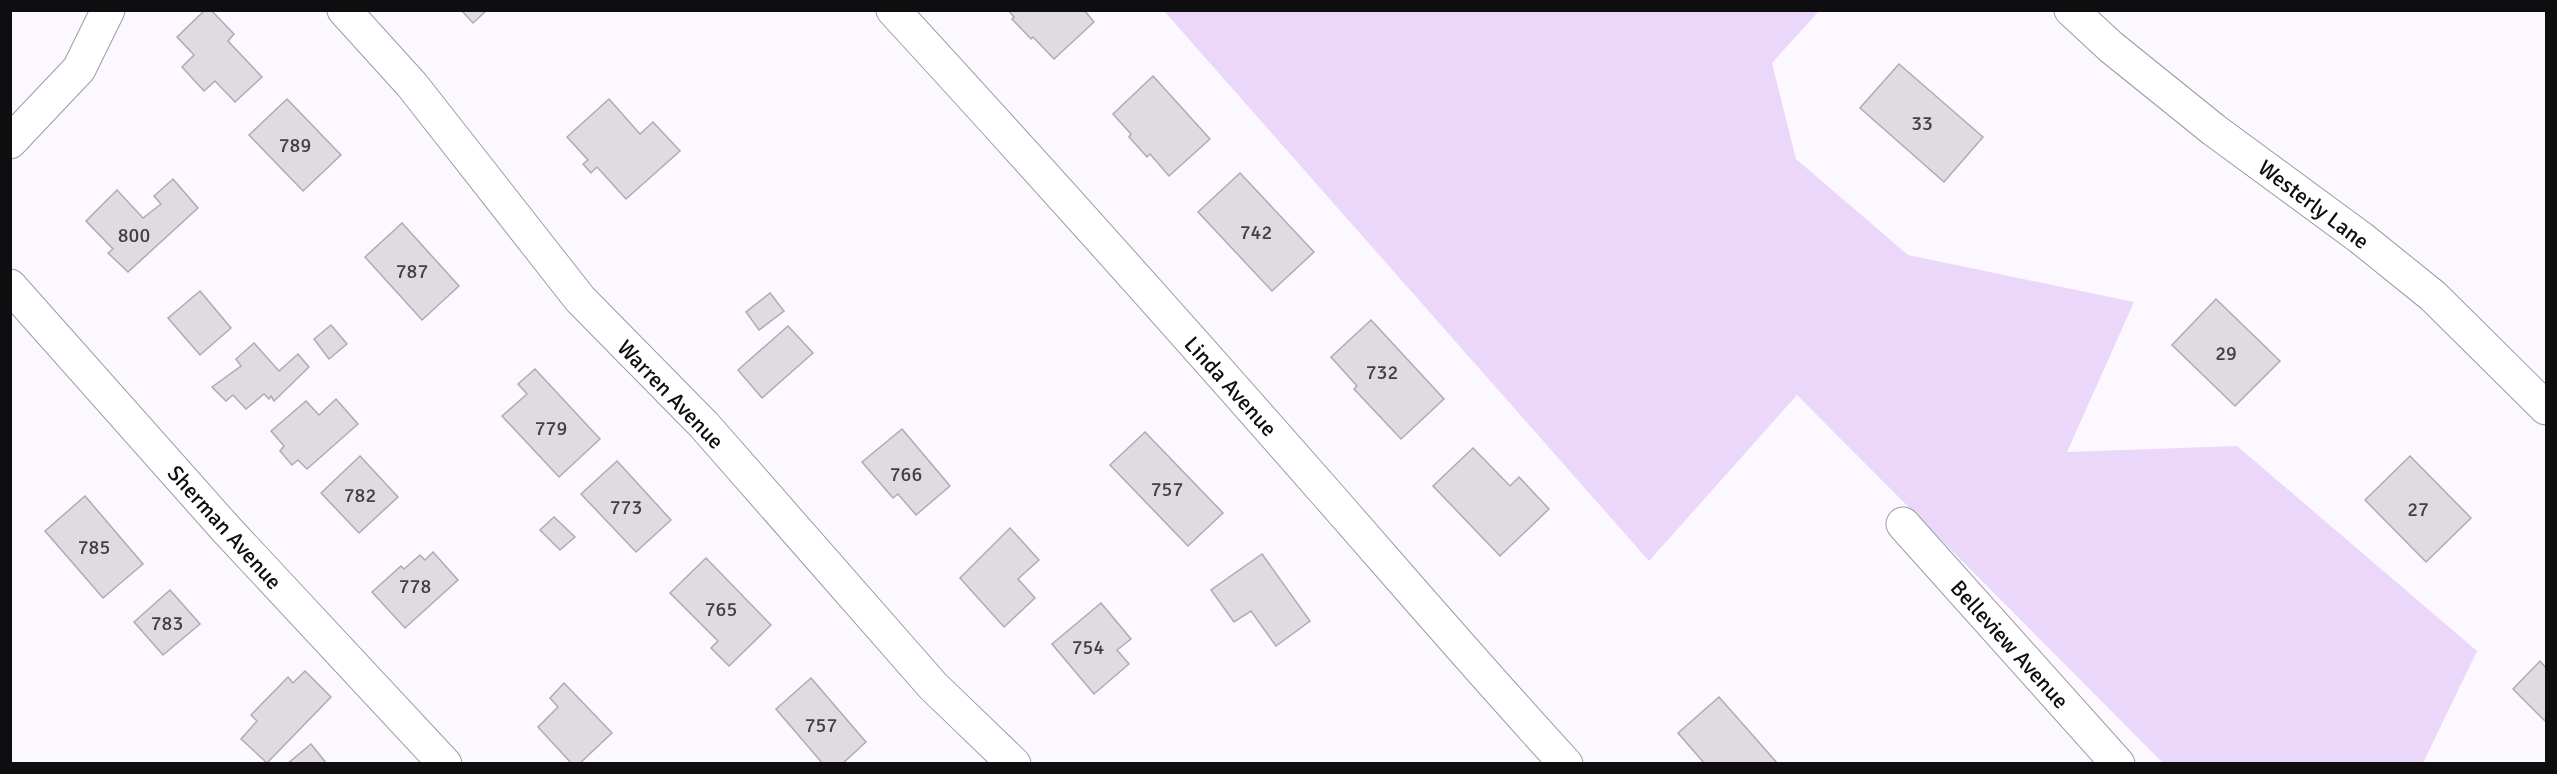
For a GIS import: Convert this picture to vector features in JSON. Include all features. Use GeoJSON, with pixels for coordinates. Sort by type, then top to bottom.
{"type":"FeatureCollection","features":[{"type":"Feature","properties":{"kind":"street"},"geometry":{"type":"LineString","coordinates":[[10,141],[79,69],[108,10]]}},
{"type":"Feature","properties":{"kind":"street","name":"Warren Avenue"},"geometry":{"type":"LineString","coordinates":[[344,10],[412,85],[580,299],[704,425],[933,686],[1014,764]]}},
{"type":"Feature","properties":{"kind":"street","name":"Linda Avenue"},"geometry":{"type":"LineString","coordinates":[[893,10],[1027,156],[1327,494],[1466,655],[1566,764]]}},
{"type":"Feature","properties":{"kind":"street","name":"Westerly Lane"},"geometry":{"type":"LineString","coordinates":[[2071,10],[2110,47],[2214,130],[2361,238],[2433,296],[2547,408]]}},
{"type":"Feature","properties":{"kind":"street","name":"Sherman Avenue"},"geometry":{"type":"LineString","coordinates":[[10,286],[226,529],[445,764]]}},
{"type":"Feature","properties":{"kind":"street","name":"Belleview Avenue"},"geometry":{"type":"LineString","coordinates":[[1903,524],[2118,764]]}},
{"type":"Feature","properties":{"kind":"shaded area"},"geometry":{"type":"Polygon","coordinates":[[[1164,11],[1819,11],[1772,63],[1796,159],[1908,255],[2134,302],[2067,452],[2237,446],[2477,651],[2423,763],[2163,763],[1797,395],[1649,561],[1164,11]]]}},
{"type":"Feature","properties":{"kind":"building"},"geometry":{"type":"Polygon","coordinates":[[[205,10],[211,10],[234,34],[228,41],[262,77],[235,102],[215,81],[204,91],[182,67],[194,55],[177,37],[205,10]]]}},
{"type":"Feature","properties":{"kind":"building"},"geometry":{"type":"Polygon","coordinates":[[[461,10],[487,10],[473,23],[461,10]]]}},
{"type":"Feature","properties":{"kind":"building"},"geometry":{"type":"Polygon","coordinates":[[[1008,10],[1084,10],[1094,22],[1054,59],[1012,19],[1014,17],[1008,10]]]}},
{"type":"Feature","properties":{"kind":"building"},"geometry":{"type":"Polygon","coordinates":[[[1899,64],[1983,137],[1944,182],[1860,108],[1899,64]]]}},
{"type":"Feature","properties":{"kind":"building"},"geometry":{"type":"Polygon","coordinates":[[[1153,76],[1210,139],[1169,176],[1150,154],[1147,157],[1113,114],[1153,76]]]}},
{"type":"Feature","properties":{"kind":"building"},"geometry":{"type":"Polygon","coordinates":[[[287,99],[341,155],[303,191],[249,135],[287,99]]]}},
{"type":"Feature","properties":{"kind":"building"},"geometry":{"type":"Polygon","coordinates":[[[609,99],[640,134],[653,122],[680,151],[626,199],[597,167],[591,173],[583,164],[588,160],[567,137],[609,99]]]}},
{"type":"Feature","properties":{"kind":"building"},"geometry":{"type":"Polygon","coordinates":[[[1240,173],[1314,252],[1272,291],[1198,212],[1240,173]]]}},
{"type":"Feature","properties":{"kind":"building"},"geometry":{"type":"Polygon","coordinates":[[[173,179],[198,208],[128,272],[108,253],[113,249],[86,221],[117,190],[143,218],[161,204],[154,196],[173,179]]]}},
{"type":"Feature","properties":{"kind":"building"},"geometry":{"type":"Polygon","coordinates":[[[402,223],[459,286],[422,320],[365,257],[402,223]]]}},
{"type":"Feature","properties":{"kind":"building"},"geometry":{"type":"Polygon","coordinates":[[[200,291],[231,328],[200,355],[168,318],[200,291]]]}},
{"type":"Feature","properties":{"kind":"building"},"geometry":{"type":"Polygon","coordinates":[[[770,293],[784,311],[759,330],[746,312],[770,293]]]}},
{"type":"Feature","properties":{"kind":"building"},"geometry":{"type":"Polygon","coordinates":[[[2216,299],[2280,361],[2235,406],[2172,345],[2216,299]]]}},
{"type":"Feature","properties":{"kind":"building"},"geometry":{"type":"Polygon","coordinates":[[[1371,320],[1444,399],[1401,439],[1354,389],[1357,386],[1331,357],[1371,320]]]}},
{"type":"Feature","properties":{"kind":"building"},"geometry":{"type":"Polygon","coordinates":[[[331,325],[347,344],[329,359],[314,339],[331,325]]]}},
{"type":"Feature","properties":{"kind":"building"},"geometry":{"type":"Polygon","coordinates":[[[788,326],[813,353],[762,398],[738,370],[788,326]]]}},
{"type":"Feature","properties":{"kind":"building"},"geometry":{"type":"Polygon","coordinates":[[[254,343],[279,371],[298,354],[309,367],[274,401],[271,396],[269,399],[264,394],[246,409],[233,395],[226,401],[212,387],[241,366],[236,359],[254,343]]]}},
{"type":"Feature","properties":{"kind":"building"},"geometry":{"type":"Polygon","coordinates":[[[535,369],[600,439],[559,477],[502,416],[527,394],[518,384],[535,369]]]}},
{"type":"Feature","properties":{"kind":"building"},"geometry":{"type":"Polygon","coordinates":[[[336,399],[358,424],[307,469],[298,460],[292,465],[280,451],[284,446],[271,431],[306,401],[319,415],[336,399]]]}},
{"type":"Feature","properties":{"kind":"building"},"geometry":{"type":"Polygon","coordinates":[[[902,429],[950,486],[916,515],[898,494],[893,498],[862,462],[902,429]]]}},
{"type":"Feature","properties":{"kind":"building"},"geometry":{"type":"Polygon","coordinates":[[[1145,432],[1223,513],[1188,546],[1110,465],[1145,432]]]}},
{"type":"Feature","properties":{"kind":"building"},"geometry":{"type":"Polygon","coordinates":[[[1473,448],[1510,486],[1519,477],[1549,509],[1500,556],[1433,486],[1473,448]]]}},
{"type":"Feature","properties":{"kind":"building"},"geometry":{"type":"Polygon","coordinates":[[[360,456],[398,497],[359,533],[321,493],[360,456]]]}},
{"type":"Feature","properties":{"kind":"building"},"geometry":{"type":"Polygon","coordinates":[[[2410,456],[2471,518],[2426,562],[2365,500],[2410,456]]]}},
{"type":"Feature","properties":{"kind":"building"},"geometry":{"type":"Polygon","coordinates":[[[617,461],[671,520],[636,552],[581,494],[617,461]]]}},
{"type":"Feature","properties":{"kind":"building"},"geometry":{"type":"Polygon","coordinates":[[[85,496],[143,564],[103,598],[45,531],[85,496]]]}},
{"type":"Feature","properties":{"kind":"building"},"geometry":{"type":"Polygon","coordinates":[[[554,517],[575,537],[560,550],[540,530],[554,517]]]}},
{"type":"Feature","properties":{"kind":"building"},"geometry":{"type":"Polygon","coordinates":[[[1010,528],[1039,560],[1018,579],[1035,598],[1004,627],[960,578],[1010,528]]]}},
{"type":"Feature","properties":{"kind":"building"},"geometry":{"type":"Polygon","coordinates":[[[433,552],[458,580],[405,628],[372,592],[401,566],[404,569],[420,555],[425,560],[433,552]]]}},
{"type":"Feature","properties":{"kind":"building"},"geometry":{"type":"Polygon","coordinates":[[[1262,554],[1310,621],[1276,646],[1251,611],[1234,622],[1211,590],[1262,554]]]}},
{"type":"Feature","properties":{"kind":"building"},"geometry":{"type":"Polygon","coordinates":[[[706,558],[771,625],[729,666],[711,648],[718,641],[670,593],[706,558]]]}},
{"type":"Feature","properties":{"kind":"building"},"geometry":{"type":"Polygon","coordinates":[[[170,590],[200,624],[163,655],[134,622],[170,590]]]}},
{"type":"Feature","properties":{"kind":"building"},"geometry":{"type":"Polygon","coordinates":[[[1101,603],[1131,639],[1117,650],[1129,664],[1094,694],[1052,644],[1101,603]]]}},
{"type":"Feature","properties":{"kind":"building"},"geometry":{"type":"Polygon","coordinates":[[[2540,661],[2546,668],[2546,722],[2513,689],[2540,661]]]}},
{"type":"Feature","properties":{"kind":"building"},"geometry":{"type":"Polygon","coordinates":[[[305,671],[331,697],[267,763],[241,739],[257,721],[251,715],[288,677],[293,683],[305,671]]]}},
{"type":"Feature","properties":{"kind":"building"},"geometry":{"type":"Polygon","coordinates":[[[811,678],[866,742],[842,764],[823,764],[776,709],[811,678]]]}},
{"type":"Feature","properties":{"kind":"building"},"geometry":{"type":"Polygon","coordinates":[[[564,683],[612,733],[579,764],[572,764],[538,727],[558,707],[550,698],[564,683]]]}},
{"type":"Feature","properties":{"kind":"building"},"geometry":{"type":"Polygon","coordinates":[[[1719,697],[1778,764],[1705,764],[1678,733],[1719,697]]]}},
{"type":"Feature","properties":{"kind":"building"},"geometry":{"type":"Polygon","coordinates":[[[311,744],[327,764],[287,764],[311,744]]]}}]}
